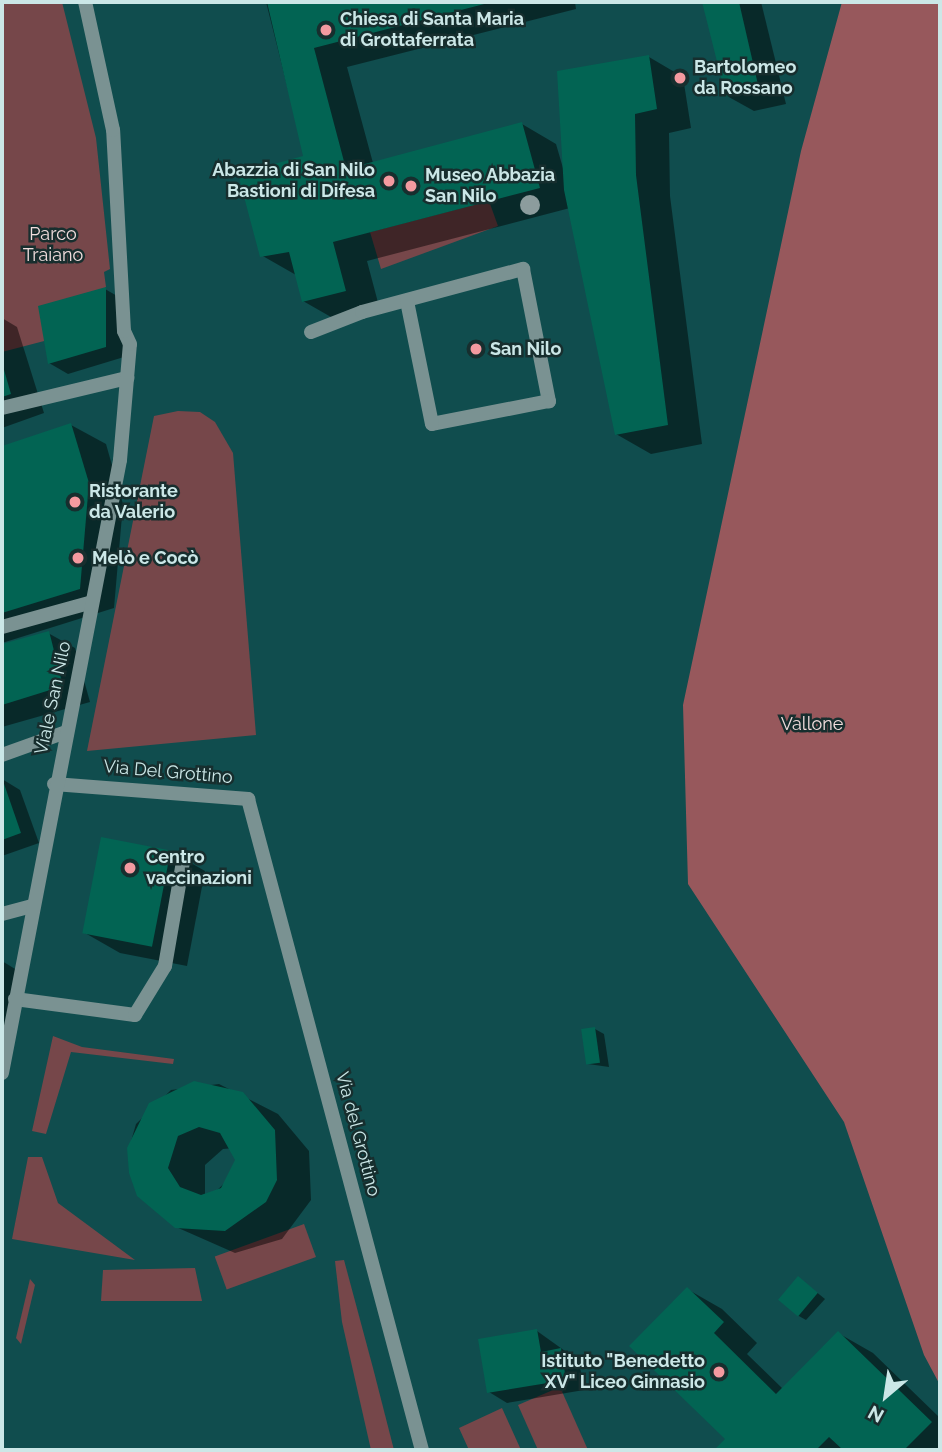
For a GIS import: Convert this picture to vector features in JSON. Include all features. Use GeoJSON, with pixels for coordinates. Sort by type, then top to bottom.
{"type":"FeatureCollection","features":[{"type":"Feature","properties":{"kind":"street","name":"Viale San Nilo"},"geometry":{"type":"LineString","coordinates":[[2,1073],[54,784],[120,460],[130,344],[124,331],[118,170],[85,2]]}},
{"type":"Feature","properties":{"kind":"street"},"geometry":{"type":"LineString","coordinates":[[311,332],[407,301],[523,269],[549,401],[432,424],[407,301]]}},
{"type":"Feature","properties":{"kind":"street"},"geometry":{"type":"LineString","coordinates":[[2,408],[127,378]]}},
{"type":"Feature","properties":{"kind":"street"},"geometry":{"type":"LineString","coordinates":[[2,627],[92,603]]}},
{"type":"Feature","properties":{"kind":"street"},"geometry":{"type":"LineString","coordinates":[[2,755],[66,732]]}},
{"type":"Feature","properties":{"kind":"street","name":"Via Del Grottino"},"geometry":{"type":"LineString","coordinates":[[54,784],[248,799],[256,828]]}},
{"type":"Feature","properties":{"kind":"street","name":"Via del Grottino"},"geometry":{"type":"LineString","coordinates":[[256,828],[422,1450]]}},
{"type":"Feature","properties":{"kind":"street"},"geometry":{"type":"LineString","coordinates":[[15,999],[135,1015],[165,966],[183,862]]}},
{"type":"Feature","properties":{"kind":"street"},"geometry":{"type":"LineString","coordinates":[[2,914],[31,906]]}},
{"type":"Feature","properties":{"kind":"green space","name":"Parco Traiano"},"geometry":{"type":"Polygon","coordinates":[[[2,2],[62,2],[96,138],[110,269],[104,272],[106,287],[48,340],[2,352],[2,2]]]}},
{"type":"Feature","properties":{"kind":"green space","name":"Vallone"},"geometry":{"type":"Polygon","coordinates":[[[842,2],[940,2],[940,1385],[924,1355],[844,1122],[688,884],[683,705],[801,151],[842,2]]]}},
{"type":"Feature","properties":{"kind":"green space"},"geometry":{"type":"Polygon","coordinates":[[[489,201],[498,226],[381,269],[370,232],[489,201]]]}},
{"type":"Feature","properties":{"kind":"green space"},"geometry":{"type":"Polygon","coordinates":[[[178,411],[200,412],[215,422],[233,453],[256,735],[87,751],[154,416],[178,411]]]}},
{"type":"Feature","properties":{"kind":"green space"},"geometry":{"type":"Polygon","coordinates":[[[53,1036],[82,1047],[174,1059],[173,1064],[71,1052],[46,1134],[32,1131],[53,1036]]]}},
{"type":"Feature","properties":{"kind":"green space"},"geometry":{"type":"Polygon","coordinates":[[[28,1157],[42,1157],[58,1203],[135,1260],[12,1239],[28,1157]]]}},
{"type":"Feature","properties":{"kind":"green space"},"geometry":{"type":"Polygon","coordinates":[[[304,1224],[316,1257],[227,1289],[215,1256],[304,1224]]]}},
{"type":"Feature","properties":{"kind":"green space"},"geometry":{"type":"Polygon","coordinates":[[[344,1260],[394,1450],[371,1450],[342,1322],[335,1261],[344,1260]]]}},
{"type":"Feature","properties":{"kind":"green space"},"geometry":{"type":"Polygon","coordinates":[[[195,1268],[202,1301],[101,1301],[103,1270],[195,1268]]]}},
{"type":"Feature","properties":{"kind":"green space"},"geometry":{"type":"Polygon","coordinates":[[[30,1279],[35,1285],[21,1344],[16,1338],[30,1279]]]}},
{"type":"Feature","properties":{"kind":"green space"},"geometry":{"type":"Polygon","coordinates":[[[560,1387],[588,1450],[538,1450],[518,1405],[560,1387]]]}},
{"type":"Feature","properties":{"kind":"green space"},"geometry":{"type":"Polygon","coordinates":[[[502,1408],[521,1450],[469,1450],[459,1428],[502,1408]]]}},
{"type":"Feature","properties":{"kind":"building","name":"Abazzia di San Nilo Bastioni di Difesa"},"geometry":{"type":"Polygon","coordinates":[[[267,2],[492,2],[314,48],[346,169],[522,122],[540,188],[333,242],[346,291],[302,302],[289,252],[260,257],[238,174],[303,156],[267,2]]]}},
{"type":"Feature","properties":{"kind":"building"},"geometry":{"type":"Polygon","coordinates":[[[702,2],[739,2],[759,89],[726,97],[702,2]]]}},
{"type":"Feature","properties":{"kind":"building"},"geometry":{"type":"Polygon","coordinates":[[[649,55],[657,109],[635,114],[636,175],[668,425],[615,435],[564,190],[557,71],[649,55]]]}},
{"type":"Feature","properties":{"kind":"building"},"geometry":{"type":"Polygon","coordinates":[[[106,287],[106,347],[48,364],[38,306],[106,287]]]}},
{"type":"Feature","properties":{"kind":"building"},"geometry":{"type":"Polygon","coordinates":[[[2,363],[11,394],[2,397],[2,363]]]}},
{"type":"Feature","properties":{"kind":"building"},"geometry":{"type":"Polygon","coordinates":[[[71,423],[89,483],[80,589],[2,613],[2,446],[71,423]]]}},
{"type":"Feature","properties":{"kind":"building"},"geometry":{"type":"Polygon","coordinates":[[[49,631],[63,686],[2,705],[2,644],[49,631]]]}},
{"type":"Feature","properties":{"kind":"building"},"geometry":{"type":"Polygon","coordinates":[[[2,778],[21,833],[2,840],[2,778]]]}},
{"type":"Feature","properties":{"kind":"building"},"geometry":{"type":"Polygon","coordinates":[[[101,837],[171,851],[152,947],[82,933],[101,837]]]}},
{"type":"Feature","properties":{"kind":"building"},"geometry":{"type":"Polygon","coordinates":[[[595,1027],[600,1063],[586,1065],[581,1029],[595,1027]]]}},
{"type":"Feature","properties":{"kind":"building"},"geometry":{"type":"Polygon","coordinates":[[[194,1081],[243,1092],[275,1130],[277,1180],[266,1202],[225,1231],[175,1228],[137,1196],[129,1173],[127,1148],[149,1103],[194,1081]],[[199,1127],[178,1136],[168,1168],[180,1187],[201,1195],[221,1188],[235,1160],[220,1133],[199,1127]]]}},
{"type":"Feature","properties":{"kind":"building"},"geometry":{"type":"Polygon","coordinates":[[[798,1276],[818,1293],[798,1316],[778,1300],[798,1276]]]}},
{"type":"Feature","properties":{"kind":"building","name":"Istituto \"Benedetto XV\" Liceo Ginnasio"},"geometry":{"type":"Polygon","coordinates":[[[687,1287],[724,1322],[714,1333],[776,1394],[838,1331],[932,1422],[904,1450],[843,1450],[829,1437],[816,1450],[714,1450],[725,1439],[629,1346],[687,1287]]]}},
{"type":"Feature","properties":{"kind":"building"},"geometry":{"type":"Polygon","coordinates":[[[537,1329],[541,1352],[561,1348],[566,1380],[487,1393],[478,1339],[537,1329]]]}},
{"type":"Feature","properties":{"kind":"place","name":"Chiesa di Santa Maria di Grottaferrata"},"geometry":{"type":"Point","coordinates":[326,30]}},
{"type":"Feature","properties":{"kind":"place","name":"Bartolomeo da Rossano"},"geometry":{"type":"Point","coordinates":[680,78]}},
{"type":"Feature","properties":{"kind":"place","name":"Abazzia di San Nilo Bastioni di Difesa"},"geometry":{"type":"Point","coordinates":[389,181]}},
{"type":"Feature","properties":{"kind":"place","name":"Museo Abbazia San Nilo"},"geometry":{"type":"Point","coordinates":[411,186]}},
{"type":"Feature","properties":{"kind":"place","name":"San Nilo"},"geometry":{"type":"Point","coordinates":[476,349]}},
{"type":"Feature","properties":{"kind":"place","name":"Ristorante da Valerio"},"geometry":{"type":"Point","coordinates":[75,502]}},
{"type":"Feature","properties":{"kind":"place","name":"Melò e Cocò"},"geometry":{"type":"Point","coordinates":[78,558]}},
{"type":"Feature","properties":{"kind":"place","name":"Centro vaccinazioni"},"geometry":{"type":"Point","coordinates":[130,868]}},
{"type":"Feature","properties":{"kind":"place","name":"Istituto \"Benedetto XV\" Liceo Ginnasio"},"geometry":{"type":"Point","coordinates":[719,1372]}}]}
